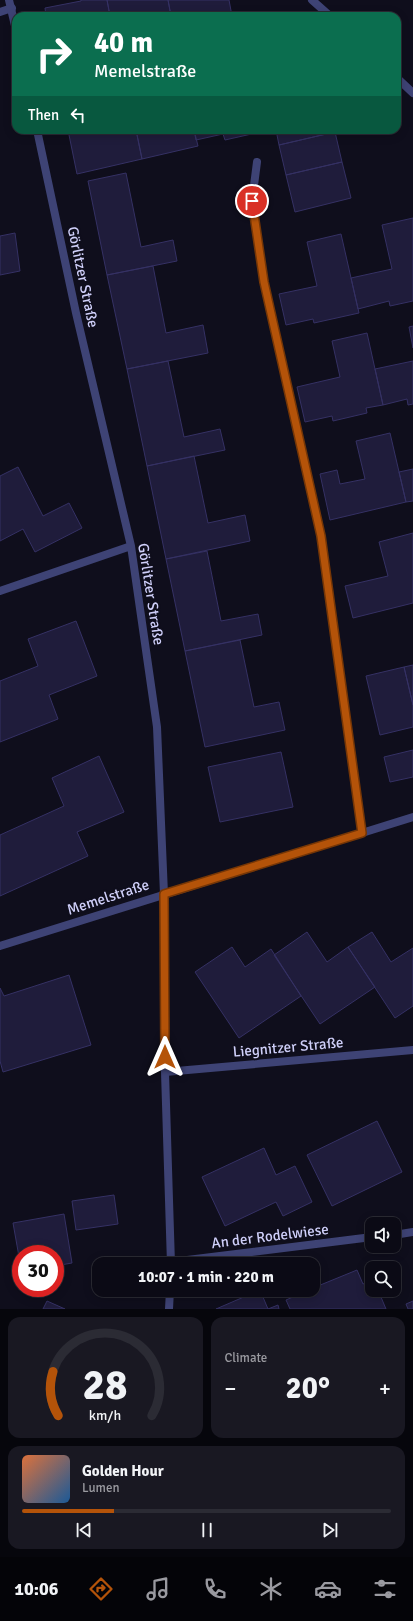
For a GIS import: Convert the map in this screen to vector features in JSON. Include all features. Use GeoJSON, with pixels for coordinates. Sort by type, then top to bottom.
{"type":"FeatureCollection","features":[{"type":"Feature","properties":{"kind":"street"},"geometry":{"type":"LineString","coordinates":[[9,0],[13,12]]}},
{"type":"Feature","properties":{"kind":"street"},"geometry":{"type":"LineString","coordinates":[[312,0],[326,12]]}},
{"type":"Feature","properties":{"kind":"street"},"geometry":{"type":"LineString","coordinates":[[0,12],[12,8]]}},
{"type":"Feature","properties":{"kind":"street"},"geometry":{"type":"LineString","coordinates":[[401,82],[413,93]]}},
{"type":"Feature","properties":{"kind":"street","name":"Görlitzer Straße"},"geometry":{"type":"LineString","coordinates":[[38,134],[76,313],[130,546],[157,727],[164,894],[165,1072]]}},
{"type":"Feature","properties":{"kind":"street"},"geometry":{"type":"LineString","coordinates":[[258,162],[252,201],[262,267],[321,536],[362,833]]}},
{"type":"Feature","properties":{"kind":"street"},"geometry":{"type":"LineString","coordinates":[[0,591],[130,546]]}},
{"type":"Feature","properties":{"kind":"street","name":"Memelstraße"},"geometry":{"type":"LineString","coordinates":[[0,946],[413,817]]}},
{"type":"Feature","properties":{"kind":"street","name":"Liegnitzer Straße"},"geometry":{"type":"LineString","coordinates":[[165,1072],[413,1050]]}},
{"type":"Feature","properties":{"kind":"street","name":"An der Rodelwiese"},"geometry":{"type":"LineString","coordinates":[[165,1072],[171,1257]]}},
{"type":"Feature","properties":{"kind":"street","name":"An der Rodelwiese"},"geometry":{"type":"LineString","coordinates":[[217,1257],[365,1238]]}},
{"type":"Feature","properties":{"kind":"street"},"geometry":{"type":"LineString","coordinates":[[169,1309],[170,1297]]}},
{"type":"Feature","properties":{"kind":"building"},"geometry":{"type":"Polygon","coordinates":[[[107,0],[109,12],[46,12],[45,8],[81,1],[107,0]]]}},
{"type":"Feature","properties":{"kind":"building"},"geometry":{"type":"Polygon","coordinates":[[[107,0],[168,0],[170,12],[109,12],[107,0]]]}},
{"type":"Feature","properties":{"kind":"building"},"geometry":{"type":"Polygon","coordinates":[[[168,0],[229,0],[231,12],[170,12],[168,0]]]}},
{"type":"Feature","properties":{"kind":"building"},"geometry":{"type":"Polygon","coordinates":[[[69,134],[137,134],[142,159],[77,174],[69,134]]]}},
{"type":"Feature","properties":{"kind":"building"},"geometry":{"type":"Polygon","coordinates":[[[137,134],[195,134],[198,146],[142,159],[137,134]]]}},
{"type":"Feature","properties":{"kind":"building"},"geometry":{"type":"Polygon","coordinates":[[[195,134],[223,134],[196,140],[195,134]]]}},
{"type":"Feature","properties":{"kind":"building"},"geometry":{"type":"Polygon","coordinates":[[[223,134],[252,134],[225,140],[223,134]]]}},
{"type":"Feature","properties":{"kind":"building"},"geometry":{"type":"Polygon","coordinates":[[[277,134],[326,134],[279,145],[277,134]]]}},
{"type":"Feature","properties":{"kind":"building"},"geometry":{"type":"Polygon","coordinates":[[[326,134],[335,134],[342,162],[286,175],[279,145],[326,134]]]}},
{"type":"Feature","properties":{"kind":"building"},"geometry":{"type":"Polygon","coordinates":[[[342,162],[351,198],[295,212],[286,175],[342,162]]]}},
{"type":"Feature","properties":{"kind":"building"},"geometry":{"type":"Polygon","coordinates":[[[126,173],[141,247],[173,240],[177,261],[107,275],[88,181],[126,173]]]}},
{"type":"Feature","properties":{"kind":"building"},"geometry":{"type":"Polygon","coordinates":[[[413,218],[413,301],[390,306],[389,301],[358,309],[351,278],[392,269],[382,225],[413,218]]]}},
{"type":"Feature","properties":{"kind":"building"},"geometry":{"type":"Polygon","coordinates":[[[15,233],[20,271],[0,275],[0,236],[15,233]]]}},
{"type":"Feature","properties":{"kind":"building"},"geometry":{"type":"Polygon","coordinates":[[[341,234],[359,313],[314,323],[313,319],[286,325],[279,294],[317,286],[307,242],[341,234]]]}},
{"type":"Feature","properties":{"kind":"building"},"geometry":{"type":"Polygon","coordinates":[[[153,266],[166,333],[203,325],[208,353],[127,369],[107,275],[153,266]]]}},
{"type":"Feature","properties":{"kind":"building"},"geometry":{"type":"Polygon","coordinates":[[[413,326],[413,348],[409,327],[413,326]]]}},
{"type":"Feature","properties":{"kind":"building"},"geometry":{"type":"Polygon","coordinates":[[[367,333],[383,405],[366,408],[367,413],[333,421],[332,416],[305,422],[297,387],[340,377],[332,341],[367,333]]]}},
{"type":"Feature","properties":{"kind":"building"},"geometry":{"type":"Polygon","coordinates":[[[168,361],[184,437],[220,429],[225,450],[147,466],[127,369],[168,361]]]}},
{"type":"Feature","properties":{"kind":"building"},"geometry":{"type":"Polygon","coordinates":[[[413,361],[413,404],[408,405],[407,399],[383,405],[375,369],[413,361]]]}},
{"type":"Feature","properties":{"kind":"building"},"geometry":{"type":"Polygon","coordinates":[[[390,433],[406,502],[330,520],[320,474],[337,470],[340,484],[365,479],[356,441],[390,433]]]}},
{"type":"Feature","properties":{"kind":"building"},"geometry":{"type":"Polygon","coordinates":[[[194,456],[208,523],[245,515],[250,541],[166,559],[147,466],[194,456]]]}},
{"type":"Feature","properties":{"kind":"building"},"geometry":{"type":"Polygon","coordinates":[[[18,467],[43,516],[69,503],[82,528],[35,552],[23,529],[0,541],[0,476],[18,467]]]}},
{"type":"Feature","properties":{"kind":"building"},"geometry":{"type":"Polygon","coordinates":[[[413,469],[413,501],[406,502],[399,472],[413,469]]]}},
{"type":"Feature","properties":{"kind":"building"},"geometry":{"type":"Polygon","coordinates":[[[413,533],[413,603],[353,618],[345,586],[388,576],[379,542],[413,533]]]}},
{"type":"Feature","properties":{"kind":"building"},"geometry":{"type":"Polygon","coordinates":[[[207,551],[221,621],[258,614],[262,635],[185,651],[166,559],[207,551]]]}},
{"type":"Feature","properties":{"kind":"building"},"geometry":{"type":"Polygon","coordinates":[[[76,621],[97,676],[49,695],[58,719],[0,742],[0,681],[38,666],[28,639],[76,621]]]}},
{"type":"Feature","properties":{"kind":"building"},"geometry":{"type":"Polygon","coordinates":[[[240,640],[254,707],[279,702],[285,730],[205,747],[185,651],[240,640]]]}},
{"type":"Feature","properties":{"kind":"building"},"geometry":{"type":"Polygon","coordinates":[[[413,665],[413,705],[404,667],[413,665]]]}},
{"type":"Feature","properties":{"kind":"building"},"geometry":{"type":"Polygon","coordinates":[[[404,667],[413,705],[413,727],[380,735],[366,676],[404,667]]]}},
{"type":"Feature","properties":{"kind":"building"},"geometry":{"type":"Polygon","coordinates":[[[413,750],[413,777],[390,782],[384,757],[413,750]]]}},
{"type":"Feature","properties":{"kind":"building"},"geometry":{"type":"Polygon","coordinates":[[[281,752],[293,807],[220,822],[208,767],[281,752]]]}},
{"type":"Feature","properties":{"kind":"building"},"geometry":{"type":"Polygon","coordinates":[[[99,756],[124,812],[77,832],[88,856],[0,896],[0,835],[64,806],[52,778],[99,756]]]}},
{"type":"Feature","properties":{"kind":"building"},"geometry":{"type":"Polygon","coordinates":[[[307,932],[327,962],[348,947],[375,987],[320,1024],[274,955],[307,932]]]}},
{"type":"Feature","properties":{"kind":"building"},"geometry":{"type":"Polygon","coordinates":[[[372,932],[391,962],[413,948],[413,1006],[395,1018],[348,947],[372,932]]]}},
{"type":"Feature","properties":{"kind":"building"},"geometry":{"type":"Polygon","coordinates":[[[232,947],[245,967],[271,949],[301,996],[239,1038],[195,972],[232,947]]]}},
{"type":"Feature","properties":{"kind":"building"},"geometry":{"type":"Polygon","coordinates":[[[69,975],[91,1045],[3,1072],[0,1061],[0,988],[4,996],[69,975]]]}},
{"type":"Feature","properties":{"kind":"building"},"geometry":{"type":"Polygon","coordinates":[[[377,1121],[402,1172],[332,1206],[307,1155],[377,1121]]]}},
{"type":"Feature","properties":{"kind":"building"},"geometry":{"type":"Polygon","coordinates":[[[264,1148],[276,1175],[295,1166],[312,1202],[283,1216],[276,1202],[225,1226],[202,1177],[264,1148]]]}},
{"type":"Feature","properties":{"kind":"building"},"geometry":{"type":"Polygon","coordinates":[[[114,1195],[118,1224],[76,1230],[72,1201],[114,1195]]]}},
{"type":"Feature","properties":{"kind":"building"},"geometry":{"type":"Polygon","coordinates":[[[64,1214],[72,1263],[64,1264],[64,1245],[17,1245],[13,1223],[64,1214]]]}},
{"type":"Feature","properties":{"kind":"building"},"geometry":{"type":"Polygon","coordinates":[[[357,1270],[363,1284],[365,1283],[365,1297],[381,1297],[386,1309],[290,1309],[286,1300],[293,1297],[320,1297],[320,1285],[357,1270]]]}},
{"type":"Feature","properties":{"kind":"building"},"geometry":{"type":"Polygon","coordinates":[[[244,1297],[263,1297],[268,1309],[216,1309],[244,1297]]]}},
{"type":"Feature","properties":{"kind":"building"},"geometry":{"type":"Polygon","coordinates":[[[47,1301],[65,1309],[43,1309],[47,1301]]]}},
{"type":"Feature","properties":{"kind":"building"},"geometry":{"type":"Polygon","coordinates":[[[413,1301],[413,1309],[408,1309],[406,1304],[413,1301]]]}},
{"type":"Feature","properties":{"kind":"building"},"geometry":{"type":"Polygon","coordinates":[[[278,1305],[279,1309],[268,1309],[278,1305]]]}},
{"type":"Feature","properties":{"kind":"route"},"geometry":{"type":"LineString","coordinates":[[165,1057],[164,894],[362,833],[321,536],[264,282],[252,201]]}}]}
